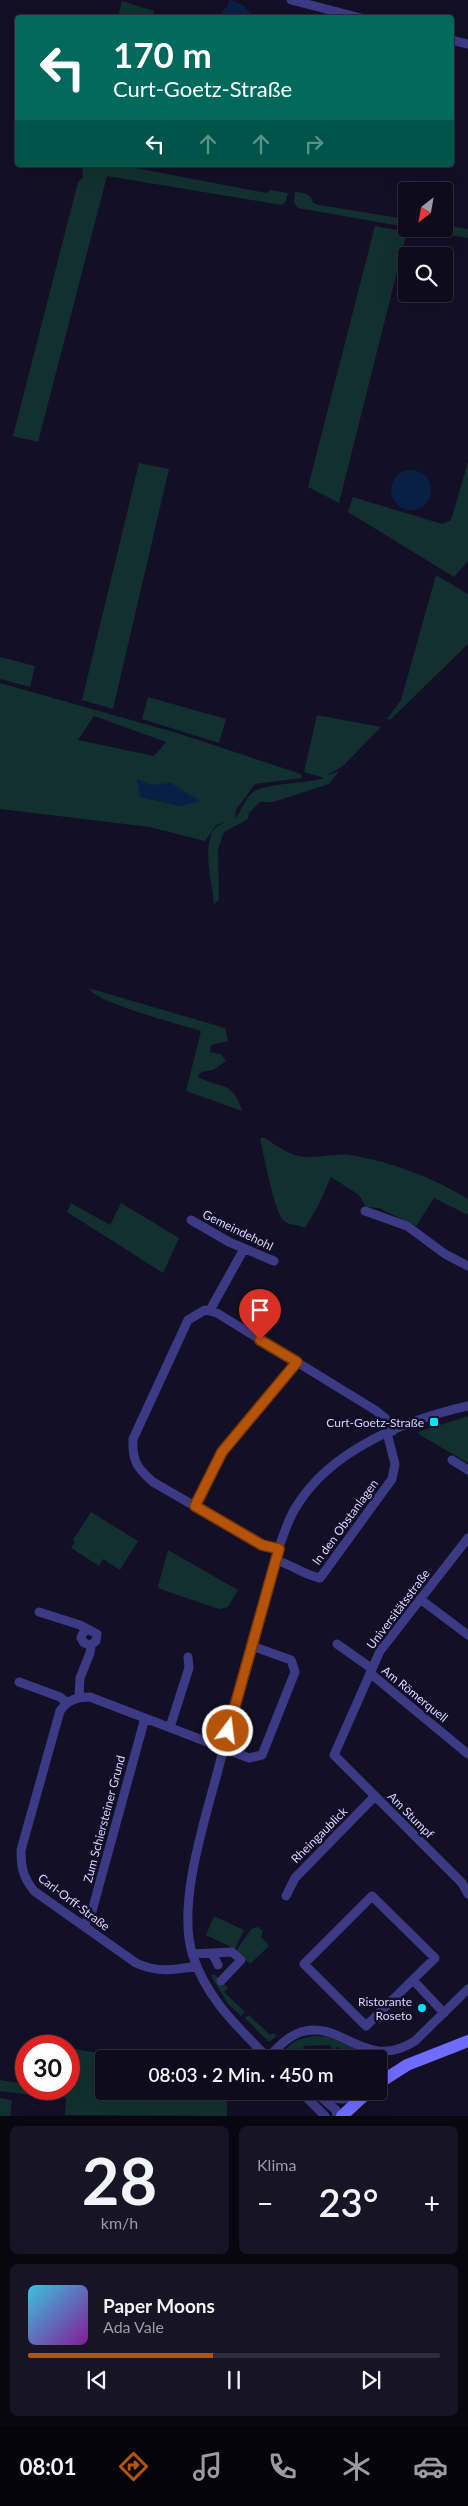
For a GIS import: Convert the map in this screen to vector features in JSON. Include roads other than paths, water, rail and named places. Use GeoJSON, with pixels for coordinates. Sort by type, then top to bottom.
{"type":"FeatureCollection","features":[{"type":"Feature","properties":{"kind":"main road"},"geometry":{"type":"LineString","coordinates":[[387,2078],[407,2065],[468,2041]]}},
{"type":"Feature","properties":{"kind":"main road"},"geometry":{"type":"LineString","coordinates":[[342,2116],[359,2100]]}},
{"type":"Feature","properties":{"kind":"street"},"geometry":{"type":"LineString","coordinates":[[291,0],[349,15]]}},
{"type":"Feature","properties":{"kind":"street"},"geometry":{"type":"LineString","coordinates":[[454,41],[468,44]]}},
{"type":"Feature","properties":{"kind":"street"},"geometry":{"type":"LineString","coordinates":[[365,1211],[407,1226],[445,1254],[468,1266]]}},
{"type":"Feature","properties":{"kind":"street","name":"Gemeindehohl"},"geometry":{"type":"LineString","coordinates":[[191,1220],[244,1249],[274,1261]]}},
{"type":"Feature","properties":{"kind":"street"},"geometry":{"type":"LineString","coordinates":[[210,1310],[244,1249]]}},
{"type":"Feature","properties":{"kind":"street"},"geometry":{"type":"LineString","coordinates":[[279,1549],[262,1545],[153,1482],[138,1469],[132,1452],[133,1439],[188,1320],[205,1310],[210,1310],[375,1410],[385,1418],[390,1432]]}},
{"type":"Feature","properties":{"kind":"street"},"geometry":{"type":"LineString","coordinates":[[195,1506],[222,1452],[297,1362]]}},
{"type":"Feature","properties":{"kind":"street"},"geometry":{"type":"LineString","coordinates":[[260,2050],[236,2027],[215,2000],[192,1954],[188,1918],[194,1862],[284,1530],[297,1506],[324,1473],[356,1449],[390,1432],[430,1416],[468,1406]]}},
{"type":"Feature","properties":{"kind":"street","name":"In den Obstanlagen"},"geometry":{"type":"LineString","coordinates":[[275,1560],[283,1562],[309,1576],[320,1578],[392,1479],[395,1464],[390,1432]]}},
{"type":"Feature","properties":{"kind":"street"},"geometry":{"type":"LineString","coordinates":[[452,1460],[468,1470]]}},
{"type":"Feature","properties":{"kind":"street","name":"Universitätsstraße"},"geometry":{"type":"LineString","coordinates":[[334,1755],[380,1651],[468,1538]]}},
{"type":"Feature","properties":{"kind":"street"},"geometry":{"type":"LineString","coordinates":[[420,1599],[468,1635]]}},
{"type":"Feature","properties":{"kind":"street"},"geometry":{"type":"LineString","coordinates":[[39,1612],[80,1625],[87,1630],[92,1630],[96,1634],[96,1641],[91,1645],[90,1653],[80,1678],[79,1697]]}},
{"type":"Feature","properties":{"kind":"street","name":"Am Römerquell"},"geometry":{"type":"LineString","coordinates":[[337,1644],[468,1754]]}},
{"type":"Feature","properties":{"kind":"street"},"geometry":{"type":"LineString","coordinates":[[20,1682],[60,1696],[66,1702],[79,1697],[90,1697],[249,1758],[262,1755],[295,1672],[291,1660],[252,1646]]}},
{"type":"Feature","properties":{"kind":"street"},"geometry":{"type":"LineString","coordinates":[[170,1728],[189,1668],[188,1657]]}},
{"type":"Feature","properties":{"kind":"street","name":"Carl-Orff-Straße"},"geometry":{"type":"LineString","coordinates":[[66,1702],[60,1711],[21,1850],[21,1868],[25,1880],[34,1891],[149,1969],[170,1971],[197,1966]]}},
{"type":"Feature","properties":{"kind":"street","name":"Zum Schiersteiner Grund"},"geometry":{"type":"LineString","coordinates":[[84,1926],[92,1911],[145,1718]]}},
{"type":"Feature","properties":{"kind":"street","name":"Am Stumpf"},"geometry":{"type":"LineString","coordinates":[[334,1755],[462,1883],[468,1894]]}},
{"type":"Feature","properties":{"kind":"street","name":"Rheingaublick"},"geometry":{"type":"LineString","coordinates":[[286,1896],[295,1878],[375,1796]]}},
{"type":"Feature","properties":{"kind":"street"},"geometry":{"type":"LineString","coordinates":[[372,1896],[435,1958],[413,1980],[366,2026],[304,1964],[372,1896]]}},
{"type":"Feature","properties":{"kind":"street"},"geometry":{"type":"LineString","coordinates":[[192,1954],[232,1952],[241,1960],[221,1981]]}},
{"type":"Feature","properties":{"kind":"street"},"geometry":{"type":"LineString","coordinates":[[212,1953],[218,1965]]}},
{"type":"Feature","properties":{"kind":"street"},"geometry":{"type":"LineString","coordinates":[[413,1980],[444,2013]]}},
{"type":"Feature","properties":{"kind":"street"},"geometry":{"type":"LineString","coordinates":[[387,2051],[393,2051],[416,2041],[468,1990]]}},
{"type":"Feature","properties":{"kind":"street"},"geometry":{"type":"LineString","coordinates":[[277,2050],[292,2036],[303,2031],[315,2030],[331,2034],[371,2050]]}},
{"type":"Feature","properties":{"kind":"street"},"geometry":{"type":"LineString","coordinates":[[308,2100],[325,2116]]}},
{"type":"Feature","properties":{"kind":"street"},"geometry":{"type":"LineString","coordinates":[[324,2100],[336,2110],[337,2116]]}},
{"type":"Feature","properties":{"kind":"street"},"geometry":{"type":"LineString","coordinates":[[312,2104],[318,2116]]}},
{"type":"Feature","properties":{"kind":"water"},"geometry":{"type":"Polygon","coordinates":[[[229,0],[242,4],[252,15],[224,15],[222,11],[228,6],[229,0]]]}},
{"type":"Feature","properties":{"kind":"water"},"geometry":{"type":"Polygon","coordinates":[[[415,470],[422,473],[428,479],[431,490],[430,498],[422,507],[415,510],[407,510],[400,507],[392,498],[391,486],[394,479],[403,471],[415,470]]]}},
{"type":"Feature","properties":{"kind":"water"},"geometry":{"type":"Polygon","coordinates":[[[137,779],[150,785],[171,783],[200,801],[182,806],[140,797],[137,779]]]}},
{"type":"Feature","properties":{"kind":"place","name":"Curt-Goetz-Straße"},"geometry":{"type":"Point","coordinates":[434,1422]}},
{"type":"Feature","properties":{"kind":"place","name":"Ristorante Roseto"},"geometry":{"type":"Point","coordinates":[422,2008]}}]}
